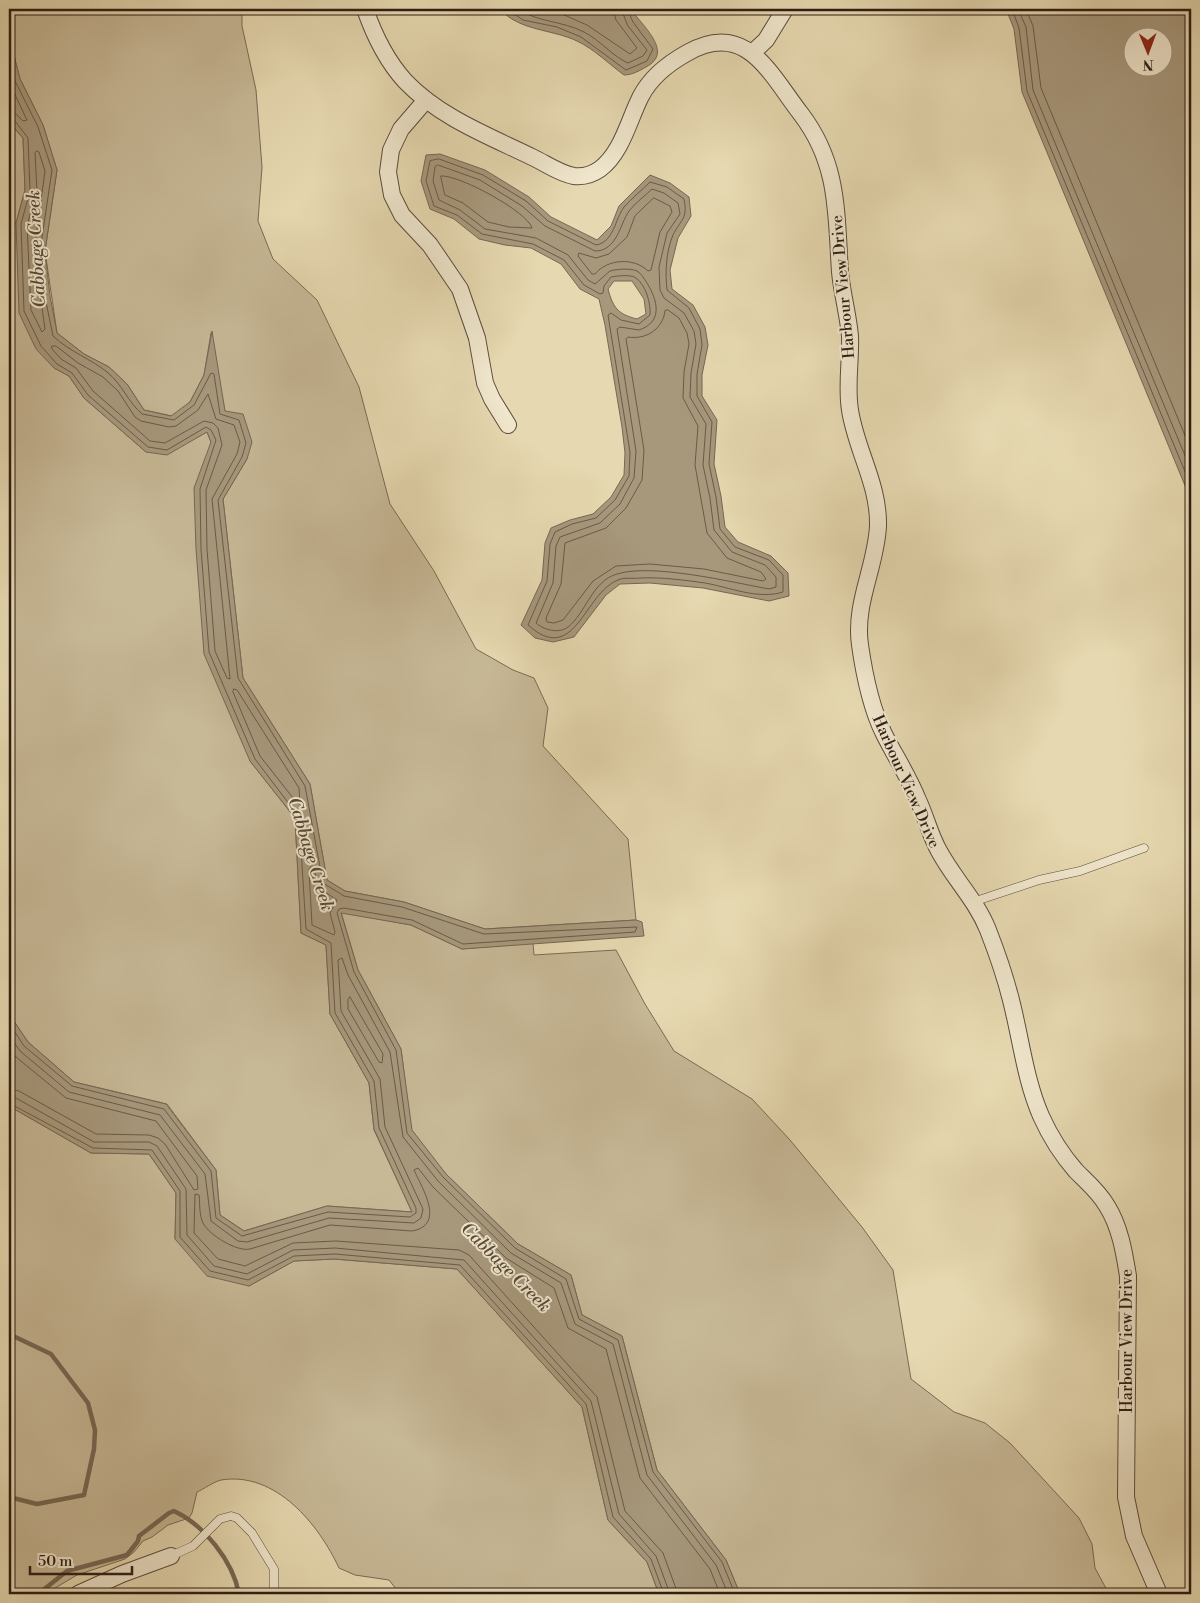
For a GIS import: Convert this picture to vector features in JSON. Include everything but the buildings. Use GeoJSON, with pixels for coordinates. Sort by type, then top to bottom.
{"type":"FeatureCollection","features":[{"type":"Feature","properties":{"kind":"street","name":"Harbour View Drive"},"geometry":{"type":"LineString","coordinates":[[365,9],[373,30],[394,67],[426,100],[468,126],[565,173],[584,176],[602,168],[624,135],[640,97],[652,80],[668,65],[697,47],[714,41],[724,40],[752,53],[767,68],[815,134],[832,174],[831,186],[840,230],[840,277],[850,336],[849,401],[851,418],[871,475],[878,512],[876,542],[862,594],[859,626],[860,644],[877,717],[919,800],[936,847],[973,902],[987,928],[1006,978],[1027,1077],[1042,1118],[1064,1156],[1109,1209],[1124,1250],[1128,1276],[1126,1497],[1134,1536],[1159,1594]]}},
{"type":"Feature","properties":{"kind":"street"},"geometry":{"type":"LineString","coordinates":[[752,53],[766,40],[785,9]]}},
{"type":"Feature","properties":{"kind":"street"},"geometry":{"type":"LineString","coordinates":[[426,100],[401,129],[391,150],[388,172],[392,195],[402,215],[430,244],[460,289],[476,338],[485,383],[492,399],[508,425]]}},
{"type":"Feature","properties":{"kind":"street"},"geometry":{"type":"LineString","coordinates":[[78,1594],[122,1574],[171,1556]]}},
{"type":"Feature","properties":{"kind":"lane"},"geometry":{"type":"LineString","coordinates":[[973,902],[1039,880],[1080,871],[1144,848]]}},
{"type":"Feature","properties":{"kind":"lane"},"geometry":{"type":"LineString","coordinates":[[171,1556],[193,1546],[220,1519],[231,1516],[243,1522],[274,1569],[274,1594]]}},
{"type":"Feature","properties":{"kind":"shaded area"},"geometry":{"type":"Polygon","coordinates":[[[9,9],[242,9],[242,26],[256,90],[262,167],[258,221],[273,259],[317,300],[359,387],[390,504],[434,571],[476,649],[513,670],[534,678],[548,708],[543,746],[628,839],[636,920],[485,929],[404,902],[345,891],[327,880],[310,784],[243,678],[223,499],[247,459],[225,412],[211,333],[204,375],[190,402],[172,416],[144,410],[127,384],[109,367],[84,354],[57,333],[45,251],[57,170],[43,125],[20,79],[9,36],[9,9]]]}},
{"type":"Feature","properties":{"kind":"shaded area"},"geometry":{"type":"Polygon","coordinates":[[[9,122],[23,138],[25,190],[16,223],[54,368],[69,376],[84,398],[146,452],[192,440],[207,432],[211,442],[250,761],[295,818],[301,933],[326,945],[330,1014],[369,1083],[374,1130],[412,1212],[327,1206],[244,1231],[220,1215],[216,1170],[167,1104],[74,1082],[28,1042],[9,1014],[9,122]]]}},
{"type":"Feature","properties":{"kind":"shaded area"},"geometry":{"type":"Polygon","coordinates":[[[341,912],[411,925],[462,949],[533,943],[534,955],[616,950],[645,1004],[674,1051],[752,1099],[790,1140],[862,1227],[893,1270],[911,1379],[954,1412],[985,1423],[1010,1443],[1079,1518],[1092,1544],[1095,1568],[1109,1594],[740,1594],[726,1560],[657,1470],[622,1336],[582,1315],[571,1275],[518,1244],[446,1174],[411,1130],[401,1049],[358,970],[341,912]]]}},
{"type":"Feature","properties":{"kind":"shaded area"},"geometry":{"type":"Polygon","coordinates":[[[9,1106],[91,1153],[149,1154],[176,1193],[175,1239],[249,1286],[294,1261],[334,1259],[457,1269],[582,1407],[608,1520],[647,1562],[659,1594],[400,1594],[389,1580],[355,1575],[339,1568],[320,1535],[293,1504],[260,1484],[241,1479],[221,1480],[197,1492],[189,1518],[168,1525],[143,1541],[125,1559],[77,1575],[45,1594],[9,1594],[9,1106]]]}},
{"type":"Feature","properties":{"kind":"water"},"geometry":{"type":"Polygon","coordinates":[[[500,9],[631,9],[653,38],[657,46],[657,54],[654,61],[646,67],[633,74],[624,75],[583,44],[567,37],[526,26],[517,22],[500,9]]]}},
{"type":"Feature","properties":{"kind":"water"},"geometry":{"type":"Polygon","coordinates":[[[1006,9],[1191,9],[1191,500],[1022,92],[1014,29],[1006,9]]]}},
{"type":"Feature","properties":{"kind":"water","name":"Cabbage Creek"},"geometry":{"type":"Polygon","coordinates":[[[9,36],[20,79],[43,125],[57,170],[45,251],[50,296],[57,333],[84,354],[109,367],[127,384],[144,410],[171,416],[190,402],[204,375],[212,331],[225,411],[243,414],[252,442],[247,459],[223,499],[243,678],[310,784],[327,880],[345,891],[404,902],[485,929],[636,920],[642,922],[644,936],[462,949],[411,925],[341,913],[358,970],[401,1049],[412,1130],[446,1174],[518,1244],[571,1275],[582,1315],[622,1336],[657,1470],[726,1560],[740,1594],[659,1594],[647,1562],[608,1520],[582,1407],[457,1269],[334,1259],[294,1261],[249,1286],[207,1276],[175,1239],[176,1193],[149,1154],[91,1153],[9,1106],[9,1014],[28,1042],[74,1082],[166,1104],[216,1170],[220,1215],[244,1231],[327,1206],[412,1212],[374,1129],[369,1083],[330,1014],[326,945],[301,933],[295,818],[250,761],[204,654],[196,549],[194,488],[211,442],[207,432],[167,455],[146,452],[84,398],[69,376],[54,368],[36,349],[19,313],[16,223],[25,190],[23,138],[9,122],[9,36]]]}},
{"type":"Feature","properties":{"kind":"water"},"geometry":{"type":"Polygon","coordinates":[[[440,154],[485,170],[529,197],[551,217],[597,240],[611,226],[619,206],[650,175],[670,183],[689,197],[691,216],[678,238],[670,270],[672,289],[693,305],[705,327],[708,345],[702,375],[702,396],[717,420],[714,464],[725,527],[738,542],[771,556],[788,573],[789,596],[769,601],[703,588],[650,583],[620,584],[606,595],[574,637],[553,642],[535,638],[521,625],[542,580],[545,543],[551,528],[570,520],[593,514],[611,497],[624,475],[625,453],[622,427],[605,325],[599,299],[580,289],[561,264],[531,248],[479,239],[454,219],[430,209],[421,181],[426,155],[440,154]],[[614,281],[608,289],[617,309],[625,315],[637,319],[646,314],[644,299],[632,281],[614,281]]]}},
{"type":"Feature","properties":{"kind":"waterway"},"geometry":{"type":"LineString","coordinates":[[9,748],[9,754]]}},
{"type":"Feature","properties":{"kind":"waterway"},"geometry":{"type":"LineString","coordinates":[[9,788],[9,796]]}},
{"type":"Feature","properties":{"kind":"waterway"},"geometry":{"type":"LineString","coordinates":[[9,1334],[51,1354],[88,1403],[95,1430],[94,1449],[84,1495],[37,1504],[9,1497]]}},
{"type":"Feature","properties":{"kind":"waterway"},"geometry":{"type":"LineString","coordinates":[[9,1593],[42,1591],[67,1571],[127,1555],[138,1541],[139,1536],[174,1511],[196,1525],[216,1545],[231,1569],[239,1594]]}}]}
